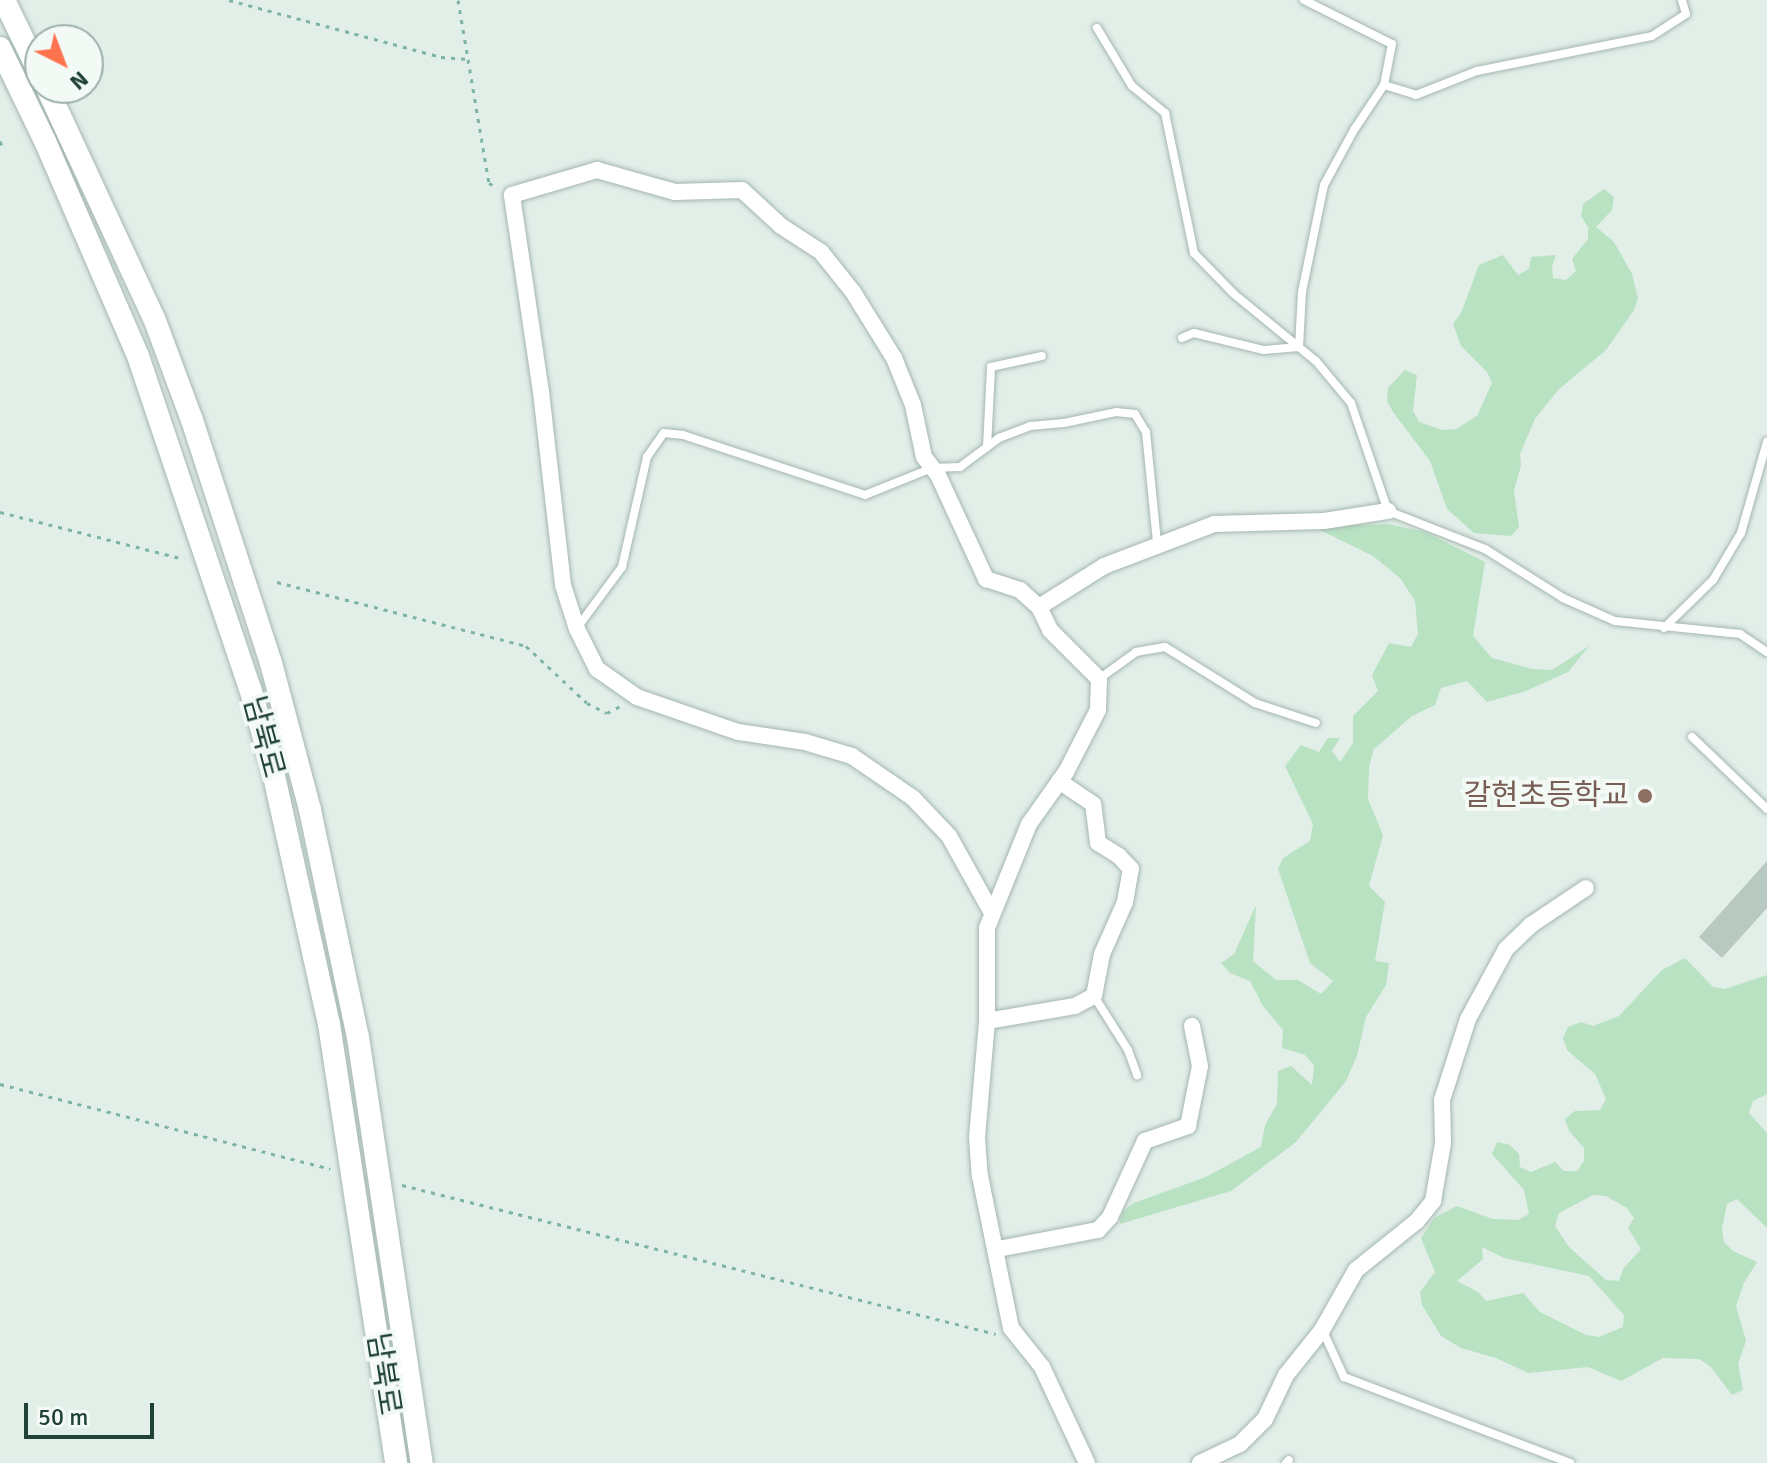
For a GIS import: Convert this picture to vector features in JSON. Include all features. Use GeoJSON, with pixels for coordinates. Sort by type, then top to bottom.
{"type":"FeatureCollection","features":[{"type":"Feature","properties":{"kind":"main road"},"geometry":{"type":"LineString","coordinates":[[4,0],[24,41]]}},
{"type":"Feature","properties":{"kind":"main road","name":"남북로"},"geometry":{"type":"LineString","coordinates":[[0,48],[45,141],[138,356],[250,688],[272,767],[329,1024],[396,1463]]}},
{"type":"Feature","properties":{"kind":"main road","name":"남북로"},"geometry":{"type":"LineString","coordinates":[[54,104],[154,318],[192,420],[271,663],[310,810],[358,1037],[422,1463]]}},
{"type":"Feature","properties":{"kind":"street"},"geometry":{"type":"LineString","coordinates":[[992,913],[949,836],[913,798],[852,756],[805,742],[738,732],[637,697],[597,669],[577,629],[563,585],[541,392],[512,195],[597,170],[675,192],[742,190],[781,226],[821,252],[853,292],[894,358],[913,405],[924,457],[986,579],[1020,590],[1039,607],[1050,630],[1099,679],[1098,710],[1059,781],[1029,824],[987,928],[987,1021],[977,1137],[980,1176],[998,1249],[1011,1328],[1042,1367],[1087,1463]]}},
{"type":"Feature","properties":{"kind":"street"},"geometry":{"type":"LineString","coordinates":[[1039,607],[1104,566],[1157,543],[1214,524],[1324,521],[1388,511]]}},
{"type":"Feature","properties":{"kind":"street"},"geometry":{"type":"LineString","coordinates":[[987,1021],[1075,1006],[1094,996],[1102,954],[1125,902],[1131,869],[1119,856],[1098,843],[1093,804],[1059,781]]}},
{"type":"Feature","properties":{"kind":"street"},"geometry":{"type":"LineString","coordinates":[[1200,1463],[1240,1444],[1265,1419],[1286,1375],[1322,1330],[1356,1270],[1417,1221],[1433,1201],[1443,1143],[1442,1100],[1468,1019],[1506,949],[1531,925],[1586,888]]}},
{"type":"Feature","properties":{"kind":"street"},"geometry":{"type":"LineString","coordinates":[[998,1249],[1098,1230],[1110,1217],[1145,1141],[1188,1126],[1200,1066],[1192,1026]]}},
{"type":"Feature","properties":{"kind":"lane"},"geometry":{"type":"LineString","coordinates":[[1299,347],[1302,292],[1324,185],[1354,130],[1384,85],[1392,44],[1304,0]]}},
{"type":"Feature","properties":{"kind":"lane"},"geometry":{"type":"LineString","coordinates":[[1384,85],[1416,95],[1477,71],[1652,36],[1686,14],[1682,0]]}},
{"type":"Feature","properties":{"kind":"lane"},"geometry":{"type":"LineString","coordinates":[[1097,28],[1132,86],[1165,113],[1194,253],[1234,294],[1316,361],[1351,403],[1388,511],[1485,549],[1563,598],[1615,621],[1740,634],[1767,652]]}},
{"type":"Feature","properties":{"kind":"lane"},"geometry":{"type":"LineString","coordinates":[[1182,338],[1194,333],[1264,350],[1299,347]]}},
{"type":"Feature","properties":{"kind":"lane"},"geometry":{"type":"LineString","coordinates":[[987,447],[991,367],[1042,356]]}},
{"type":"Feature","properties":{"kind":"lane"},"geometry":{"type":"LineString","coordinates":[[577,629],[622,567],[647,457],[664,433],[683,435],[865,495],[932,468],[960,467],[987,447],[1030,426],[1064,423],[1116,412],[1135,414],[1146,432],[1157,543]]}},
{"type":"Feature","properties":{"kind":"lane"},"geometry":{"type":"LineString","coordinates":[[1664,628],[1713,580],[1741,533],[1767,442]]}},
{"type":"Feature","properties":{"kind":"lane"},"geometry":{"type":"LineString","coordinates":[[1099,679],[1136,652],[1165,647],[1255,703],[1316,723]]}},
{"type":"Feature","properties":{"kind":"lane"},"geometry":{"type":"LineString","coordinates":[[1692,737],[1767,809]]}},
{"type":"Feature","properties":{"kind":"lane"},"geometry":{"type":"LineString","coordinates":[[1094,996],[1128,1050],[1137,1075]]}},
{"type":"Feature","properties":{"kind":"lane"},"geometry":{"type":"LineString","coordinates":[[1322,1330],[1344,1377],[1570,1463]]}},
{"type":"Feature","properties":{"kind":"path"},"geometry":{"type":"LineString","coordinates":[[229,0],[441,57],[468,59]]}},
{"type":"Feature","properties":{"kind":"path"},"geometry":{"type":"LineString","coordinates":[[458,0],[489,183],[512,195]]}},
{"type":"Feature","properties":{"kind":"path"},"geometry":{"type":"LineString","coordinates":[[0,141],[3,148]]}},
{"type":"Feature","properties":{"kind":"path"},"geometry":{"type":"LineString","coordinates":[[0,512],[184,559]]}},
{"type":"Feature","properties":{"kind":"path"},"geometry":{"type":"LineString","coordinates":[[277,582],[526,646],[587,703],[607,713],[637,697]]}},
{"type":"Feature","properties":{"kind":"path"},"geometry":{"type":"LineString","coordinates":[[0,1084],[321,1167]]}},
{"type":"Feature","properties":{"kind":"path"},"geometry":{"type":"LineString","coordinates":[[402,1185],[1021,1341]]}},
{"type":"Feature","properties":{"kind":"green space"},"geometry":{"type":"Polygon","coordinates":[[[1604,189],[1614,197],[1612,210],[1596,227],[1614,242],[1632,274],[1638,298],[1634,310],[1606,350],[1559,389],[1535,419],[1520,454],[1521,466],[1514,490],[1519,527],[1511,536],[1474,533],[1447,509],[1430,461],[1387,401],[1388,388],[1405,370],[1417,375],[1413,411],[1419,422],[1443,430],[1456,429],[1477,416],[1492,383],[1487,372],[1461,346],[1453,324],[1461,313],[1479,265],[1503,255],[1518,275],[1529,269],[1531,257],[1556,255],[1552,266],[1553,278],[1566,280],[1576,271],[1572,259],[1588,239],[1588,227],[1581,216],[1583,204],[1604,189]]]}},
{"type":"Feature","properties":{"kind":"green space"},"geometry":{"type":"Polygon","coordinates":[[[1388,524],[1425,532],[1485,562],[1473,636],[1492,658],[1532,669],[1552,670],[1589,646],[1568,672],[1526,691],[1487,702],[1467,681],[1441,688],[1435,705],[1412,716],[1374,749],[1369,767],[1368,799],[1383,835],[1369,886],[1385,902],[1375,961],[1389,963],[1386,985],[1366,1017],[1357,1056],[1346,1081],[1296,1142],[1231,1191],[1120,1224],[1122,1212],[1134,1203],[1206,1177],[1261,1147],[1265,1125],[1277,1104],[1278,1071],[1291,1066],[1312,1085],[1314,1065],[1305,1055],[1282,1048],[1283,1030],[1263,1006],[1250,981],[1230,973],[1221,963],[1234,954],[1256,905],[1253,961],[1276,980],[1298,980],[1321,994],[1333,981],[1310,963],[1278,869],[1283,858],[1310,841],[1313,824],[1285,766],[1301,745],[1319,752],[1328,738],[1340,738],[1332,751],[1340,762],[1353,743],[1353,716],[1378,691],[1372,675],[1389,643],[1411,647],[1418,634],[1415,601],[1400,578],[1373,556],[1314,527],[1388,524]]]}},
{"type":"Feature","properties":{"kind":"green space"},"geometry":{"type":"Polygon","coordinates":[[[1685,958],[1713,987],[1725,989],[1767,975],[1767,1094],[1753,1101],[1749,1113],[1767,1133],[1767,1228],[1737,1199],[1727,1204],[1722,1229],[1724,1242],[1733,1251],[1757,1262],[1744,1283],[1736,1306],[1746,1341],[1738,1364],[1743,1390],[1732,1395],[1710,1366],[1699,1359],[1663,1358],[1621,1381],[1588,1367],[1528,1373],[1496,1358],[1461,1348],[1441,1336],[1422,1305],[1420,1292],[1435,1272],[1421,1238],[1434,1218],[1457,1206],[1493,1219],[1518,1220],[1529,1214],[1524,1190],[1492,1154],[1497,1142],[1510,1145],[1519,1154],[1520,1167],[1531,1172],[1555,1162],[1564,1171],[1577,1171],[1584,1161],[1584,1148],[1569,1131],[1565,1119],[1575,1111],[1600,1110],[1606,1099],[1595,1074],[1567,1050],[1563,1038],[1568,1027],[1581,1022],[1593,1026],[1619,1016],[1662,970],[1685,958]],[[1593,1195],[1559,1213],[1555,1226],[1569,1247],[1606,1280],[1619,1281],[1623,1269],[1641,1249],[1628,1228],[1634,1218],[1627,1208],[1606,1196],[1593,1195]],[[1482,1247],[1483,1259],[1457,1281],[1478,1292],[1486,1301],[1523,1293],[1540,1312],[1586,1335],[1599,1337],[1623,1327],[1624,1315],[1589,1276],[1504,1258],[1482,1247]]]}},
{"type":"Feature","properties":{"kind":"building"},"geometry":{"type":"Polygon","coordinates":[[[1767,861],[1767,908],[1722,958],[1699,937],[1767,861]]]}},
{"type":"Feature","properties":{"kind":"place","name":"갈현초등학교"},"geometry":{"type":"Point","coordinates":[1645,796]}}]}
